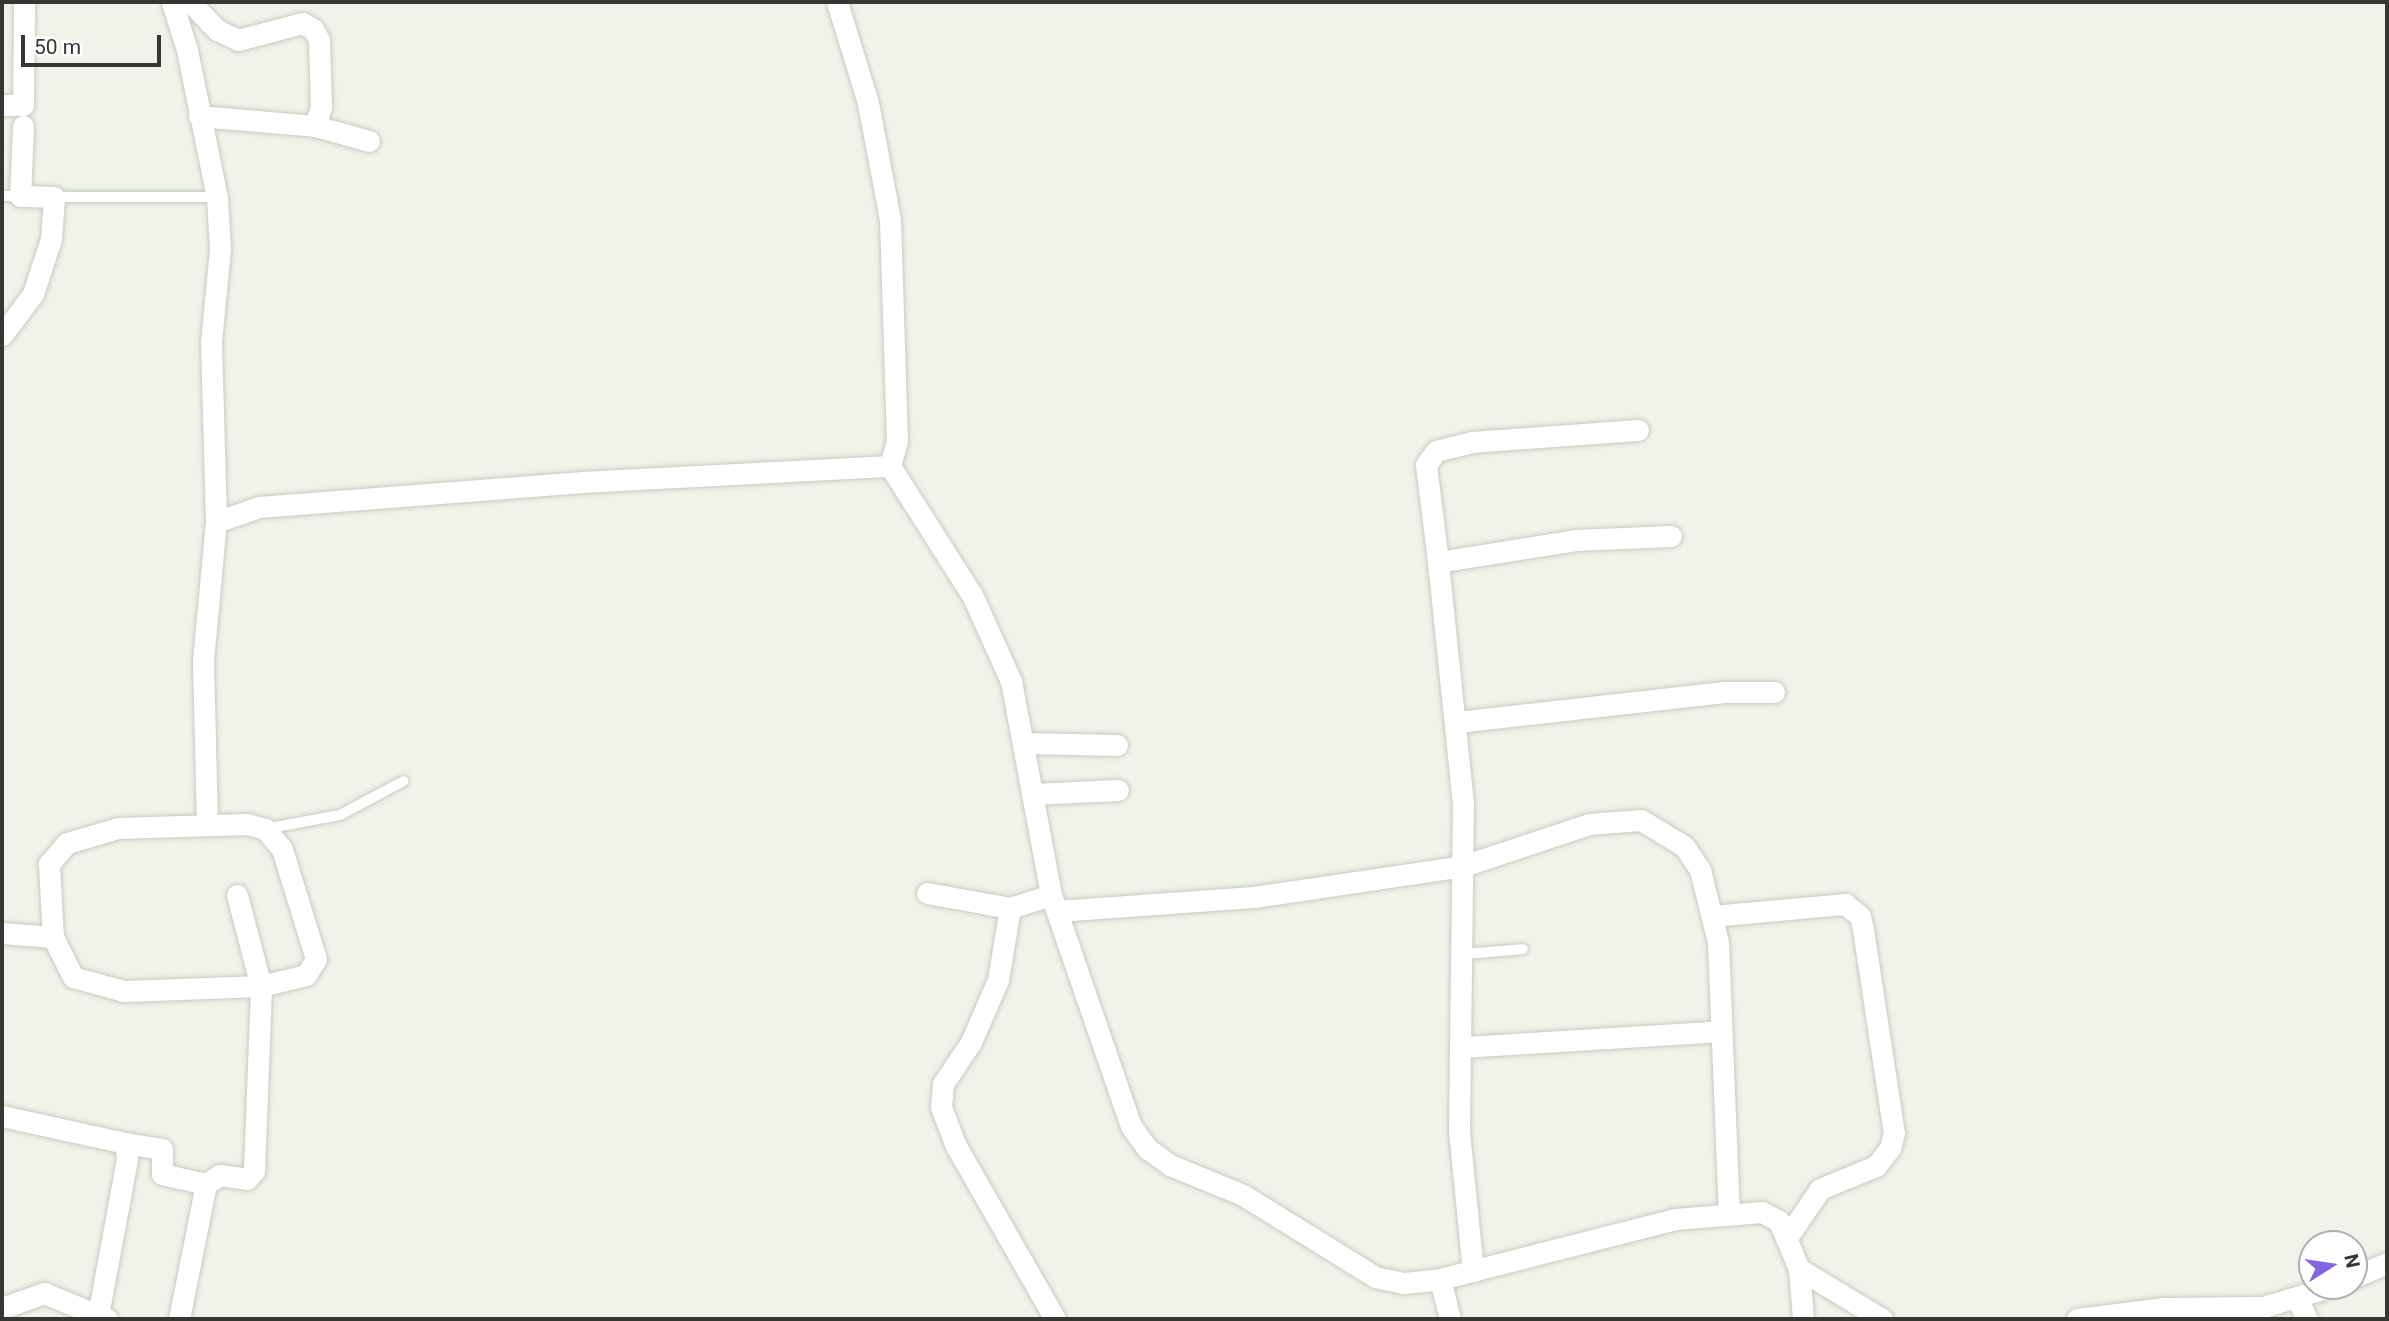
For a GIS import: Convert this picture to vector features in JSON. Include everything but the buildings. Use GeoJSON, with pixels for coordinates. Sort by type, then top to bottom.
{"type":"FeatureCollection","features":[{"type":"Feature","properties":{"kind":"street"},"geometry":{"type":"LineString","coordinates":[[2,105],[23,105],[24,2]]}},
{"type":"Feature","properties":{"kind":"street"},"geometry":{"type":"LineString","coordinates":[[172,2],[217,197],[220,249],[211,342],[216,522],[203,662],[207,825]]}},
{"type":"Feature","properties":{"kind":"street"},"geometry":{"type":"LineString","coordinates":[[190,2],[217,30],[238,40],[302,23],[313,29],[319,40],[321,107],[315,126]]}},
{"type":"Feature","properties":{"kind":"street"},"geometry":{"type":"LineString","coordinates":[[837,2],[868,103],[890,219],[897,441],[890,466],[973,597],[1011,681],[1054,903],[1131,1126],[1149,1149],[1170,1165],[1243,1195],[1376,1277],[1404,1283],[1440,1279],[1675,1219],[1729,1212],[1762,1212],[1779,1220],[1799,1269],[1803,1319]]}},
{"type":"Feature","properties":{"kind":"street"},"geometry":{"type":"LineString","coordinates":[[199,116],[315,126],[369,141]]}},
{"type":"Feature","properties":{"kind":"street"},"geometry":{"type":"LineString","coordinates":[[2,335],[33,294],[51,239],[54,197],[11,196],[23,125]]}},
{"type":"Feature","properties":{"kind":"street"},"geometry":{"type":"LineString","coordinates":[[1473,1271],[1459,1131],[1464,954],[1457,722],[1426,465],[1436,451],[1472,442],[1638,430]]}},
{"type":"Feature","properties":{"kind":"street"},"geometry":{"type":"LineString","coordinates":[[216,522],[259,508],[583,482],[890,466]]}},
{"type":"Feature","properties":{"kind":"street"},"geometry":{"type":"LineString","coordinates":[[1438,562],[1575,540],[1671,536]]}},
{"type":"Feature","properties":{"kind":"street"},"geometry":{"type":"LineString","coordinates":[[1457,722],[1724,692],[1774,692]]}},
{"type":"Feature","properties":{"kind":"street"},"geometry":{"type":"LineString","coordinates":[[1024,743],[1117,745]]}},
{"type":"Feature","properties":{"kind":"street"},"geometry":{"type":"LineString","coordinates":[[1032,794],[1118,790]]}},
{"type":"Feature","properties":{"kind":"street"},"geometry":{"type":"LineString","coordinates":[[928,893],[1010,908],[1054,903],[1254,897],[1463,866],[1589,824],[1641,820],[1684,846],[1700,870],[1718,942],[1729,1212]]}},
{"type":"Feature","properties":{"kind":"street"},"geometry":{"type":"LineString","coordinates":[[207,825],[265,829],[282,849],[316,959],[306,975],[261,986],[124,991],[86,983],[73,977],[53,937],[49,864],[67,843],[118,828],[207,825]]}},
{"type":"Feature","properties":{"kind":"street"},"geometry":{"type":"LineString","coordinates":[[2,1116],[162,1149],[162,1174],[206,1184],[220,1175],[247,1179],[254,1171],[261,986],[237,895]]}},
{"type":"Feature","properties":{"kind":"street"},"geometry":{"type":"LineString","coordinates":[[1712,916],[1845,904],[1860,916],[1863,929],[1894,1133],[1890,1149],[1876,1166],[1820,1189],[1786,1239]]}},
{"type":"Feature","properties":{"kind":"street"},"geometry":{"type":"LineString","coordinates":[[1010,908],[999,980],[971,1042],[943,1084],[941,1107],[956,1146],[1055,1319]]}},
{"type":"Feature","properties":{"kind":"street"},"geometry":{"type":"LineString","coordinates":[[2,933],[53,937]]}},
{"type":"Feature","properties":{"kind":"street"},"geometry":{"type":"LineString","coordinates":[[1463,1047],[1721,1031]]}},
{"type":"Feature","properties":{"kind":"street"},"geometry":{"type":"LineString","coordinates":[[2,1308],[44,1293],[103,1317],[127,1159],[125,1143]]}},
{"type":"Feature","properties":{"kind":"street"},"geometry":{"type":"LineString","coordinates":[[179,1319],[206,1184]]}},
{"type":"Feature","properties":{"kind":"street"},"geometry":{"type":"LineString","coordinates":[[2368,1271],[2387,1263]]}},
{"type":"Feature","properties":{"kind":"street"},"geometry":{"type":"LineString","coordinates":[[1799,1269],[1882,1319]]}},
{"type":"Feature","properties":{"kind":"street"},"geometry":{"type":"LineString","coordinates":[[1440,1279],[1450,1319]]}},
{"type":"Feature","properties":{"kind":"street"},"geometry":{"type":"LineString","coordinates":[[2077,1319],[2303,1310]]}},
{"type":"Feature","properties":{"kind":"lane"},"geometry":{"type":"LineString","coordinates":[[54,197],[217,197]]}},
{"type":"Feature","properties":{"kind":"lane"},"geometry":{"type":"LineString","coordinates":[[265,829],[340,815],[404,781]]}},
{"type":"Feature","properties":{"kind":"lane"},"geometry":{"type":"LineString","coordinates":[[1464,954],[1523,949]]}}]}
